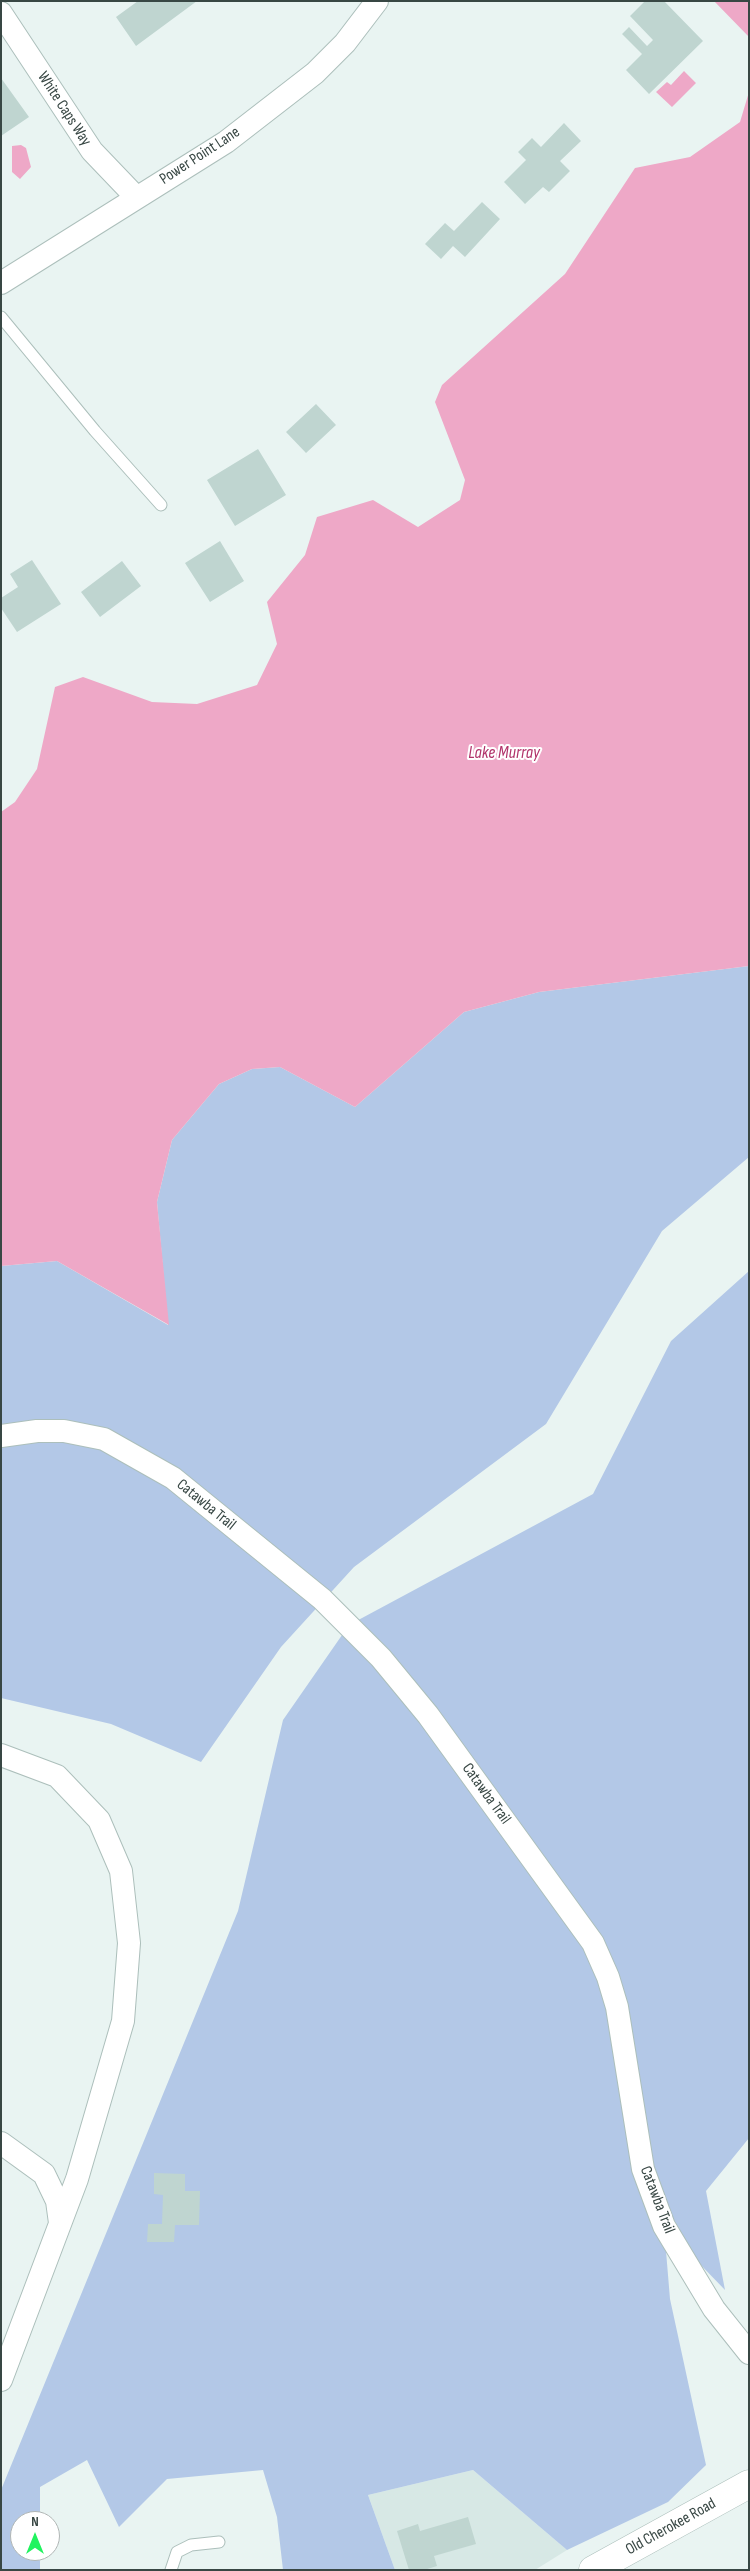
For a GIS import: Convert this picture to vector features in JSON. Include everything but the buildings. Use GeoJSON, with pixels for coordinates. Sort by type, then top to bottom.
{"type":"FeatureCollection","features":[{"type":"Feature","properties":{"kind":"street","name":"Power Point Lane"},"geometry":{"type":"LineString","coordinates":[[1,284],[226,142],[315,73],[345,43],[377,1]]}},
{"type":"Feature","properties":{"kind":"street","name":"White Caps Way"},"geometry":{"type":"LineString","coordinates":[[1,13],[92,151],[136,198]]}},
{"type":"Feature","properties":{"kind":"street","name":"Catawba Trail"},"geometry":{"type":"LineString","coordinates":[[1,1436],[38,1431],[64,1431],[104,1439],[173,1478],[322,1599],[380,1658],[428,1715],[593,1943],[608,1977],[617,2008],[643,2169],[664,2226],[714,2309],[749,2353]]}},
{"type":"Feature","properties":{"kind":"street"},"geometry":{"type":"LineString","coordinates":[[1,1756],[57,1776],[99,1820],[121,1871],[129,1944],[123,2021],[77,2179],[1,2380]]}},
{"type":"Feature","properties":{"kind":"street"},"geometry":{"type":"LineString","coordinates":[[1,2143],[44,2174],[57,2201],[60,2223]]}},
{"type":"Feature","properties":{"kind":"street","name":"Old Cherokee Road"},"geometry":{"type":"LineString","coordinates":[[593,2570],[749,2484]]}},
{"type":"Feature","properties":{"kind":"lane"},"geometry":{"type":"LineString","coordinates":[[1,317],[95,431],[161,505]]}},
{"type":"Feature","properties":{"kind":"lane"},"geometry":{"type":"LineString","coordinates":[[171,2570],[177,2552],[191,2545],[219,2542]]}},
{"type":"Feature","properties":{"kind":"shaded area"},"geometry":{"type":"Polygon","coordinates":[[[749,966],[749,1157],[662,1231],[546,1424],[354,1567],[281,1647],[201,1762],[111,1724],[1,1698],[1,1266],[57,1261],[168,1325],[157,1202],[172,1140],[219,1084],[252,1069],[280,1067],[355,1107],[464,1012],[539,992],[749,966]]]}},
{"type":"Feature","properties":{"kind":"shaded area"},"geometry":{"type":"Polygon","coordinates":[[[749,1271],[749,2138],[706,2191],[725,2290],[664,2227],[670,2299],[706,2465],[668,2502],[567,2550],[473,2470],[368,2495],[395,2570],[283,2570],[277,2517],[263,2470],[167,2479],[119,2527],[87,2460],[40,2487],[40,2511],[10,2511],[10,2561],[40,2561],[40,2570],[1,2570],[1,2490],[238,1911],[283,1720],[349,1625],[593,1494],[671,1341],[749,1271]]]}},
{"type":"Feature","properties":{"kind":"shaded area"},"geometry":{"type":"Polygon","coordinates":[[[473,2470],[567,2550],[535,2570],[395,2570],[368,2495],[473,2470]]]}},
{"type":"Feature","properties":{"kind":"water"},"geometry":{"type":"Polygon","coordinates":[[[714,1],[749,1],[749,37],[714,1]]]}},
{"type":"Feature","properties":{"kind":"water"},"geometry":{"type":"Polygon","coordinates":[[[684,71],[696,83],[672,107],[656,92],[667,82],[671,85],[684,71]]]}},
{"type":"Feature","properties":{"kind":"water","name":"Lake Murray"},"geometry":{"type":"Polygon","coordinates":[[[749,92],[749,966],[539,992],[464,1012],[355,1107],[280,1067],[252,1069],[219,1084],[172,1140],[157,1202],[169,1325],[57,1261],[1,1266],[1,812],[15,802],[37,769],[55,687],[83,677],[152,702],[197,704],[257,685],[277,644],[267,602],[305,555],[317,517],[373,500],[418,527],[460,500],[465,480],[435,402],[442,385],[565,274],[635,168],[690,157],[740,122],[749,92]]]}},
{"type":"Feature","properties":{"kind":"water"},"geometry":{"type":"Polygon","coordinates":[[[21,145],[26,148],[31,167],[20,179],[12,172],[12,146],[21,145]]]}}]}
